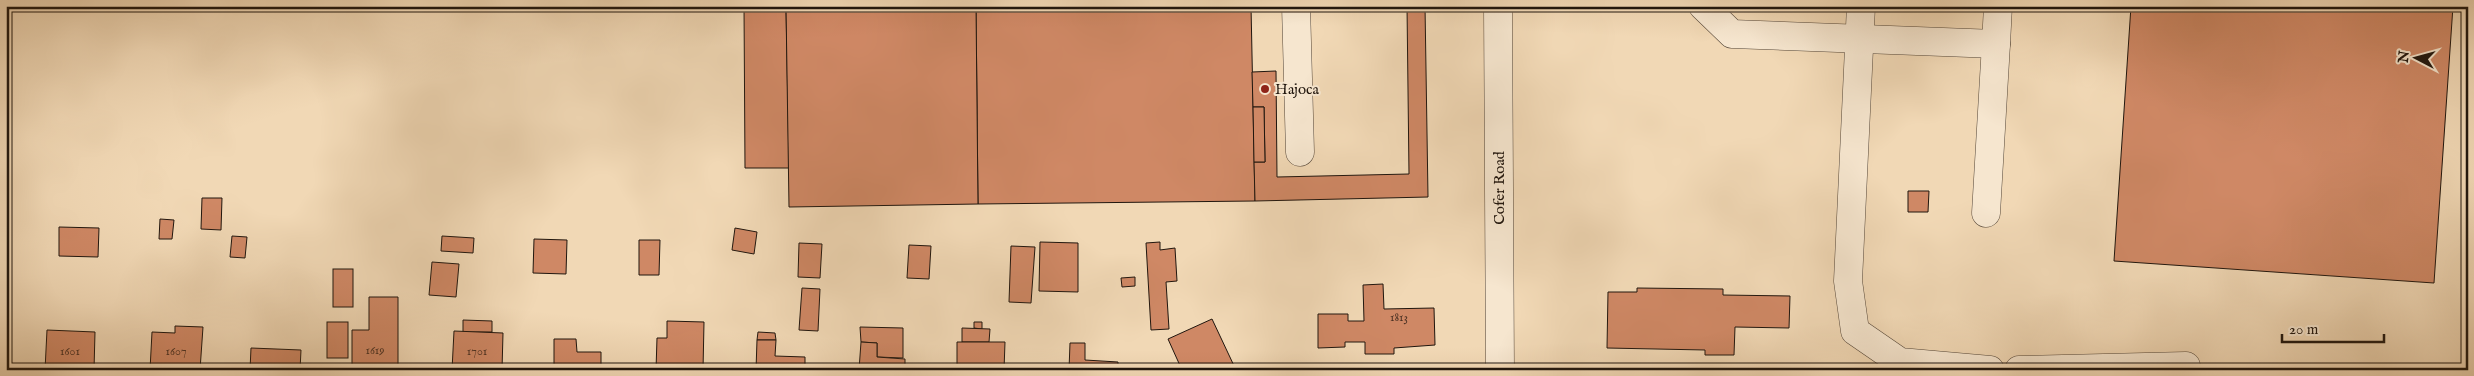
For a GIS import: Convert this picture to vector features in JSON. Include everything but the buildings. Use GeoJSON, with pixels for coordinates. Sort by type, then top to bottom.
{"type":"FeatureCollection","features":[{"type":"Feature","properties":{"kind":"street"},"geometry":{"type":"LineString","coordinates":[[1296,6],[1300,152]]}},
{"type":"Feature","properties":{"kind":"street","name":"Cofer Road"},"geometry":{"type":"LineString","coordinates":[[1498,6],[1500,370]]}},
{"type":"Feature","properties":{"kind":"street"},"geometry":{"type":"LineString","coordinates":[[1702,6],[1732,34],[1996,44]]}},
{"type":"Feature","properties":{"kind":"street"},"geometry":{"type":"LineString","coordinates":[[1861,6],[1848,282],[1855,331],[1900,362],[1990,370]]}},
{"type":"Feature","properties":{"kind":"street"},"geometry":{"type":"LineString","coordinates":[[1986,213],[1998,6]]}},
{"type":"Feature","properties":{"kind":"street"},"geometry":{"type":"LineString","coordinates":[[2018,370],[2186,366],[2186,370]]}},
{"type":"Feature","properties":{"kind":"place","name":"Hajoca"},"geometry":{"type":"Point","coordinates":[1265,89]}}]}
